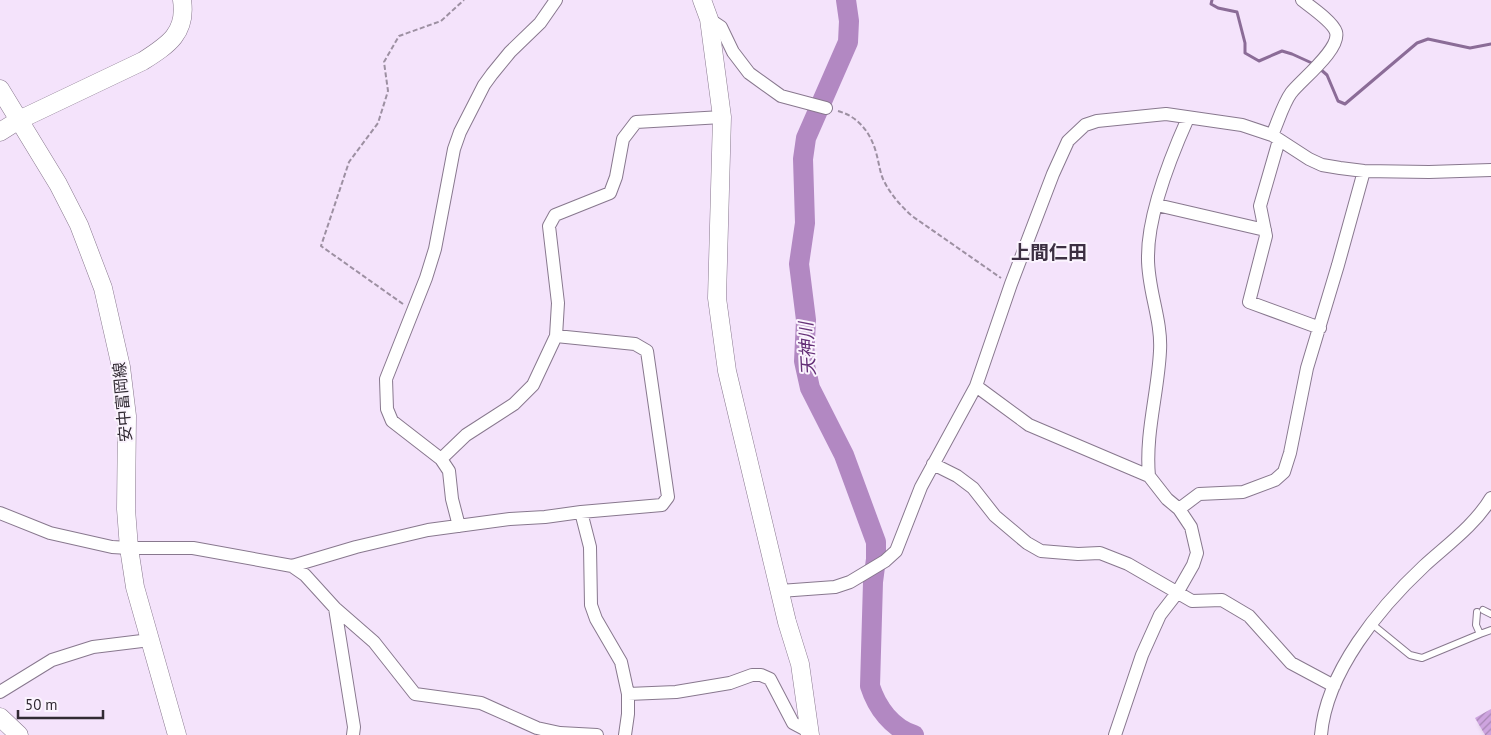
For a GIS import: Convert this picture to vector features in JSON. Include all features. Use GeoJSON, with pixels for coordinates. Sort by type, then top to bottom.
{"type":"FeatureCollection","features":[{"type":"Feature","properties":{"kind":"street"},"geometry":{"type":"LineString","coordinates":[[0,132],[19,120],[143,62],[160,50],[178,32],[182,20],[182,0]]}},
{"type":"Feature","properties":{"kind":"street"},"geometry":{"type":"LineString","coordinates":[[459,526],[452,500],[449,471],[441,459],[392,421],[387,409],[386,379],[426,278],[435,249],[454,149],[460,132],[484,85],[492,74],[510,52],[540,23],[556,0]]}},
{"type":"Feature","properties":{"kind":"street"},"geometry":{"type":"LineString","coordinates":[[702,0],[709,19],[722,117],[717,298],[727,371],[780,591],[800,664],[810,733]]}},
{"type":"Feature","properties":{"kind":"street"},"geometry":{"type":"LineString","coordinates":[[1302,0],[1330,24],[1336,32],[1336,36],[1327,55],[1290,94],[1275,137],[1260,206],[1266,236],[1249,302],[1320,328]]}},
{"type":"Feature","properties":{"kind":"street"},"geometry":{"type":"LineString","coordinates":[[709,19],[721,27],[733,52],[750,73],[781,96],[826,108]]}},
{"type":"Feature","properties":{"kind":"street","name":"安中富岡線"},"geometry":{"type":"LineString","coordinates":[[0,89],[58,184],[79,225],[103,288],[121,366],[127,416],[126,510],[135,587],[177,735]]}},
{"type":"Feature","properties":{"kind":"street"},"geometry":{"type":"LineString","coordinates":[[780,591],[834,587],[850,582],[885,562],[896,551],[921,487],[976,386],[1011,284],[1053,174],[1068,141],[1085,125],[1097,121],[1166,114],[1242,125],[1275,137],[1309,159],[1322,164],[1364,171],[1491,170]]}},
{"type":"Feature","properties":{"kind":"street"},"geometry":{"type":"LineString","coordinates":[[441,459],[466,435],[514,404],[533,385],[556,336],[558,303],[549,226],[555,215],[610,193],[616,177],[623,139],[636,122],[722,117]]}},
{"type":"Feature","properties":{"kind":"street"},"geometry":{"type":"LineString","coordinates":[[1149,476],[1147,457],[1160,350],[1148,256],[1152,224],[1157,205],[1188,118]]}},
{"type":"Feature","properties":{"kind":"street"},"geometry":{"type":"LineString","coordinates":[[1179,509],[1199,494],[1243,492],[1275,480],[1284,472],[1290,453],[1308,368],[1364,171]]}},
{"type":"Feature","properties":{"kind":"street"},"geometry":{"type":"LineString","coordinates":[[1157,205],[1265,230]]}},
{"type":"Feature","properties":{"kind":"street"},"geometry":{"type":"LineString","coordinates":[[292,566],[356,547],[428,530],[510,519],[662,505],[668,497],[647,351],[635,344],[556,336]]}},
{"type":"Feature","properties":{"kind":"street"},"geometry":{"type":"LineString","coordinates":[[976,386],[1029,425],[1149,476],[1167,499],[1179,509],[1191,527],[1197,553],[1193,565],[1177,593],[1160,615],[1142,654],[1115,735]]}},
{"type":"Feature","properties":{"kind":"street"},"geometry":{"type":"LineString","coordinates":[[933,464],[957,476],[973,488],[995,516],[1027,543],[1041,551],[1078,554],[1100,553],[1128,564],[1192,601],[1222,600],[1249,616],[1291,663],[1334,686]]}},
{"type":"Feature","properties":{"kind":"street"},"geometry":{"type":"LineString","coordinates":[[1321,735],[1323,716],[1334,686],[1352,652],[1384,606],[1413,576],[1478,517],[1491,498]]}},
{"type":"Feature","properties":{"kind":"street"},"geometry":{"type":"LineString","coordinates":[[581,512],[590,547],[592,605],[596,618],[621,662],[628,694],[625,735]]}},
{"type":"Feature","properties":{"kind":"street"},"geometry":{"type":"LineString","coordinates":[[0,513],[50,533],[129,548],[193,548],[292,566],[305,575],[334,608],[374,642],[415,694],[481,703],[537,728],[560,734],[597,735]]}},
{"type":"Feature","properties":{"kind":"street"},"geometry":{"type":"LineString","coordinates":[[334,608],[354,727],[353,735]]}},
{"type":"Feature","properties":{"kind":"street"},"geometry":{"type":"LineString","coordinates":[[0,692],[52,660],[93,647],[150,640]]}},
{"type":"Feature","properties":{"kind":"street"},"geometry":{"type":"LineString","coordinates":[[628,694],[676,692],[730,683],[752,675],[761,675],[770,679],[793,723],[810,733]]}},
{"type":"Feature","properties":{"kind":"street"},"geometry":{"type":"LineString","coordinates":[[0,717],[19,735]]}},
{"type":"Feature","properties":{"kind":"lane"},"geometry":{"type":"LineString","coordinates":[[1480,634],[1476,625],[1480,611],[1491,614]]}},
{"type":"Feature","properties":{"kind":"lane"},"geometry":{"type":"LineString","coordinates":[[1372,624],[1410,655],[1422,658],[1491,630]]}},
{"type":"Feature","properties":{"kind":"path"},"geometry":{"type":"LineString","coordinates":[[413,311],[321,246],[349,162],[378,123],[388,92],[384,62],[399,36],[441,21],[464,0]]}},
{"type":"Feature","properties":{"kind":"path"},"geometry":{"type":"LineString","coordinates":[[826,108],[847,114],[860,122],[868,134],[876,153],[882,178],[900,205],[912,216],[1011,284]]}},
{"type":"Feature","properties":{"kind":"building"},"geometry":{"type":"Polygon","coordinates":[[[1491,709],[1491,735],[1485,735],[1475,718],[1491,709]]]}},
{"type":"Feature","properties":{"kind":"waterway","name":"天神川"},"geometry":{"type":"LineString","coordinates":[[846,0],[849,21],[848,42],[806,138],[803,159],[805,223],[799,264],[806,320],[804,361],[810,388],[844,455],[876,542],[870,686],[886,716],[906,732],[914,735]]}},
{"type":"Feature","properties":{"kind":"waterway"},"geometry":{"type":"LineString","coordinates":[[1212,0],[1211,4],[1218,8],[1237,12],[1245,43],[1245,53],[1259,61],[1282,51],[1314,64]]}},
{"type":"Feature","properties":{"kind":"waterway"},"geometry":{"type":"LineString","coordinates":[[1319,68],[1327,75],[1338,101],[1345,104],[1417,43],[1428,39],[1470,48],[1491,44]]}},
{"type":"Feature","properties":{"kind":"district","name":"上間仁田"},"geometry":{"type":"Point","coordinates":[1049,252]}}]}
